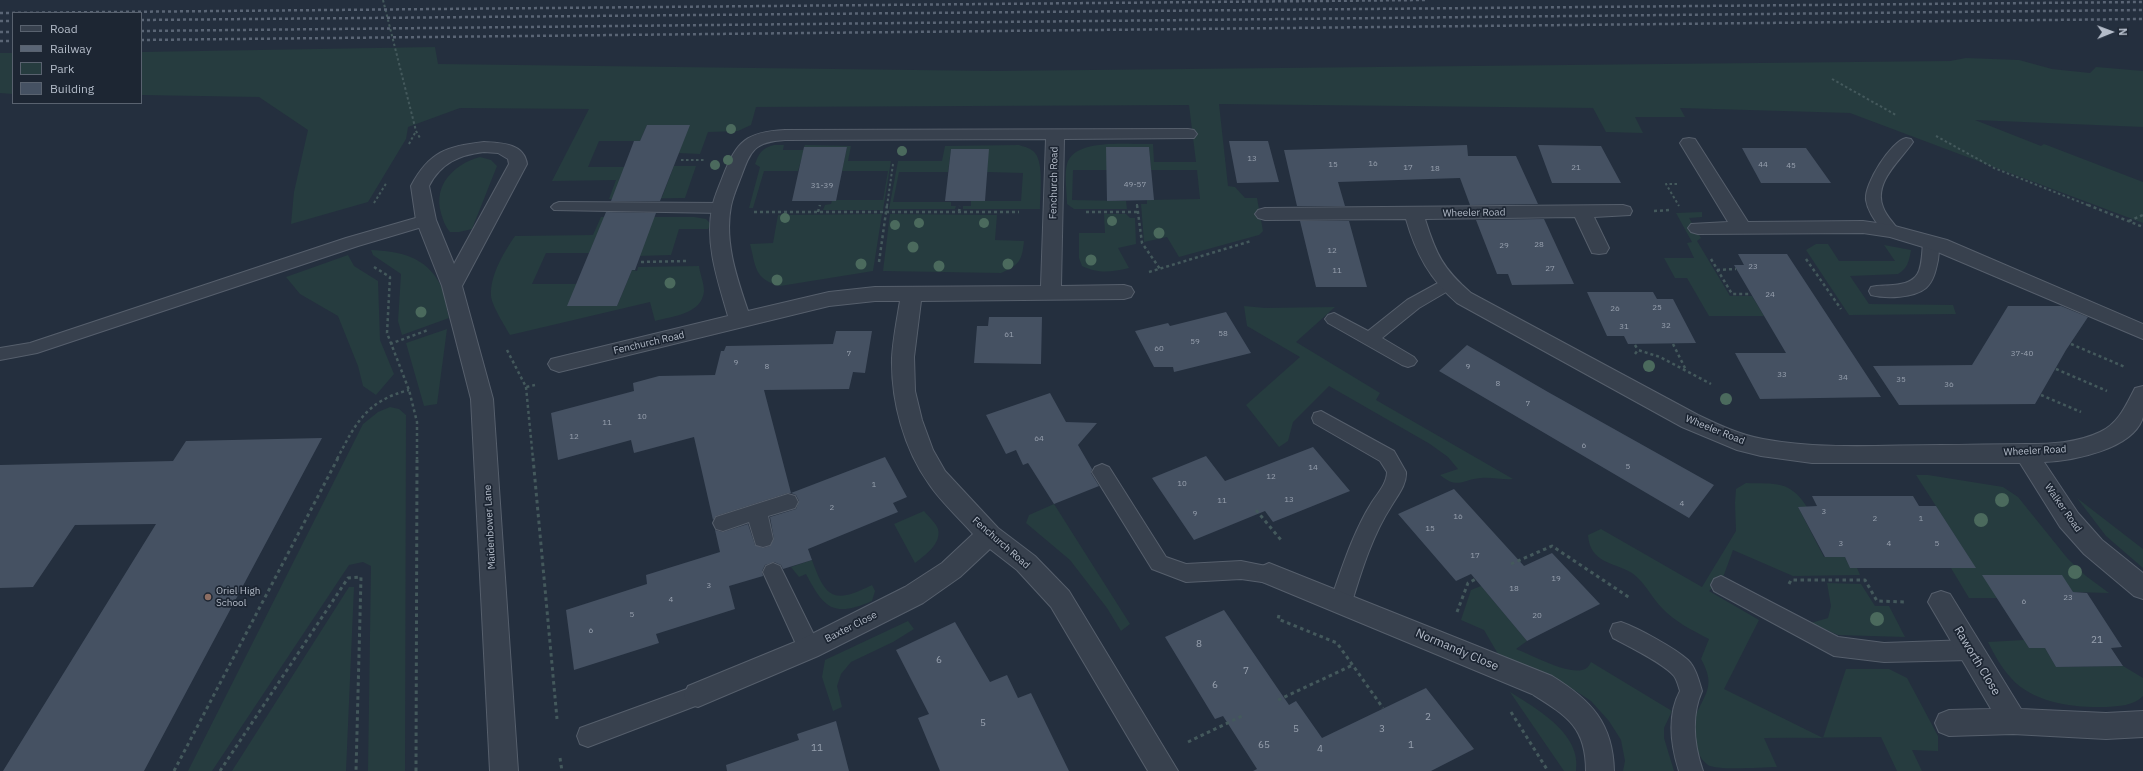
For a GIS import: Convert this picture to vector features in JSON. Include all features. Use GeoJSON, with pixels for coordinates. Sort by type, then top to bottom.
{"type":"FeatureCollection","features":[{"type":"Feature","properties":{"kind":"street","name":"Fenchurch Road"},"geometry":{"type":"LineString","coordinates":[[1051,293],[1055,134],[1188,134]]}},
{"type":"Feature","properties":{"kind":"street"},"geometry":{"type":"LineString","coordinates":[[740,321],[722,258],[719,234],[721,212],[739,154],[748,144],[758,138],[785,135],[1055,134]]}},
{"type":"Feature","properties":{"kind":"street"},"geometry":{"type":"LineString","coordinates":[[1689,143],[1742,228]]}},
{"type":"Feature","properties":{"kind":"street","name":"Maidenbower Lane"},"geometry":{"type":"LineString","coordinates":[[452,286],[515,172],[517,157],[510,151],[484,147],[451,154],[436,164],[426,175],[420,186],[426,220],[452,286],[482,399],[504,771]]}},
{"type":"Feature","properties":{"kind":"street","name":"Wheeler Road"},"geometry":{"type":"LineString","coordinates":[[1265,214],[1414,214],[1623,211]]}},
{"type":"Feature","properties":{"kind":"street"},"geometry":{"type":"LineString","coordinates":[[1582,212],[1599,248]]}},
{"type":"Feature","properties":{"kind":"street","name":"Wheeler Road"},"geometry":{"type":"LineString","coordinates":[[1414,214],[1426,253],[1433,268],[1447,284],[1464,298],[1485,312],[1681,416],[1738,441],[1788,452],[1811,453],[2026,453],[2059,451],[2088,446],[2109,439],[2121,430],[2141,399]]}},
{"type":"Feature","properties":{"kind":"street"},"geometry":{"type":"LineString","coordinates":[[1698,228],[1863,228],[1891,231],[1931,242],[2143,332]]}},
{"type":"Feature","properties":{"kind":"street","name":"Fenchurch Road"},"geometry":{"type":"LineString","coordinates":[[559,364],[829,299],[875,294],[1124,292]]}},
{"type":"Feature","properties":{"kind":"street","name":"Fenchurch Road"},"geometry":{"type":"LineString","coordinates":[[911,294],[903,357],[904,391],[911,420],[922,451],[937,478],[989,535],[1026,563],[1060,599],[1160,764]]}},
{"type":"Feature","properties":{"kind":"street","name":"Walker Road"},"geometry":{"type":"LineString","coordinates":[[2026,453],[2069,520],[2093,547],[2143,588]]}},
{"type":"Feature","properties":{"kind":"street","name":"Baxter Close"},"geometry":{"type":"LineString","coordinates":[[698,695],[809,648],[914,595],[951,570],[989,535]]}},
{"type":"Feature","properties":{"kind":"street","name":"Normandy Close"},"geometry":{"type":"LineString","coordinates":[[1280,578],[1542,686],[1568,701],[1588,721],[1600,747],[1600,771]]}},
{"type":"Feature","properties":{"kind":"street","name":"Raworth Close"},"geometry":{"type":"LineString","coordinates":[[1941,602],[2013,721]]}},
{"type":"Feature","properties":{"kind":"street"},"geometry":{"type":"LineString","coordinates":[[1949,723],[2013,721],[2106,726],[2143,724]]}},
{"type":"Feature","properties":{"kind":"lane"},"geometry":{"type":"LineString","coordinates":[[1891,231],[1876,208],[1872,193],[1876,182],[1906,142]]}},
{"type":"Feature","properties":{"kind":"lane"},"geometry":{"type":"LineString","coordinates":[[559,208],[721,212]]}},
{"type":"Feature","properties":{"kind":"lane"},"geometry":{"type":"LineString","coordinates":[[0,354],[31,349],[352,242],[426,220]]}},
{"type":"Feature","properties":{"kind":"lane"},"geometry":{"type":"LineString","coordinates":[[1877,291],[1911,290],[1921,284],[1928,275],[1931,242]]}},
{"type":"Feature","properties":{"kind":"lane"},"geometry":{"type":"LineString","coordinates":[[1370,338],[1412,304],[1447,284]]}},
{"type":"Feature","properties":{"kind":"lane"},"geometry":{"type":"LineString","coordinates":[[1334,320],[1370,338],[1408,360]]}},
{"type":"Feature","properties":{"kind":"lane"},"geometry":{"type":"LineString","coordinates":[[1321,418],[1387,456],[1393,463],[1396,471],[1396,478],[1360,545],[1341,602]]}},
{"type":"Feature","properties":{"kind":"lane"},"geometry":{"type":"LineString","coordinates":[[1102,472],[1159,563],[1186,573],[1241,570],[1280,578]]}},
{"type":"Feature","properties":{"kind":"lane"},"geometry":{"type":"LineString","coordinates":[[723,523],[788,502]]}},
{"type":"Feature","properties":{"kind":"lane"},"geometry":{"type":"LineString","coordinates":[[757,512],[763,539]]}},
{"type":"Feature","properties":{"kind":"lane"},"geometry":{"type":"LineString","coordinates":[[773,572],[809,648]]}},
{"type":"Feature","properties":{"kind":"lane"},"geometry":{"type":"LineString","coordinates":[[1721,585],[1820,641],[1849,650],[1891,652],[1970,650]]}},
{"type":"Feature","properties":{"kind":"lane"},"geometry":{"type":"LineString","coordinates":[[1621,631],[1669,659],[1681,668],[1688,680],[1691,691],[1686,701],[1683,736],[1685,753],[1691,771]]}},
{"type":"Feature","properties":{"kind":"lane"},"geometry":{"type":"LineString","coordinates":[[588,736],[698,695]]}},
{"type":"Feature","properties":{"kind":"path"},"geometry":{"type":"LineString","coordinates":[[383,0],[416,131],[405,150]]}},
{"type":"Feature","properties":{"kind":"path"},"geometry":{"type":"LineString","coordinates":[[1832,79],[1899,116]]}},
{"type":"Feature","properties":{"kind":"path"},"geometry":{"type":"LineString","coordinates":[[875,294],[898,135]]}},
{"type":"Feature","properties":{"kind":"path"},"geometry":{"type":"LineString","coordinates":[[1933,135],[1994,168],[2143,227]]}},
{"type":"Feature","properties":{"kind":"path"},"geometry":{"type":"LineString","coordinates":[[390,176],[372,208],[351,226],[352,242],[359,257],[390,277],[387,334],[409,390],[416,422],[416,771]]}},
{"type":"Feature","properties":{"kind":"path"},"geometry":{"type":"LineString","coordinates":[[1137,204],[1142,243],[1160,269]]}},
{"type":"Feature","properties":{"kind":"path"},"geometry":{"type":"LineString","coordinates":[[818,212],[820,205]]}},
{"type":"Feature","properties":{"kind":"path"},"geometry":{"type":"LineString","coordinates":[[959,212],[960,206]]}},
{"type":"Feature","properties":{"kind":"path"},"geometry":{"type":"LineString","coordinates":[[721,212],[1138,212]]}},
{"type":"Feature","properties":{"kind":"path"},"geometry":{"type":"LineString","coordinates":[[1124,292],[1124,280],[1270,236],[1265,214]]}},
{"type":"Feature","properties":{"kind":"path"},"geometry":{"type":"LineString","coordinates":[[2129,221],[2143,215]]}},
{"type":"Feature","properties":{"kind":"path"},"geometry":{"type":"LineString","coordinates":[[1708,253],[1732,294],[1750,294]]}},
{"type":"Feature","properties":{"kind":"path"},"geometry":{"type":"LineString","coordinates":[[1804,254],[1841,309]]}},
{"type":"Feature","properties":{"kind":"path"},"geometry":{"type":"LineString","coordinates":[[641,262],[697,261],[722,258]]}},
{"type":"Feature","properties":{"kind":"path"},"geometry":{"type":"LineString","coordinates":[[1717,270],[1736,269]]}},
{"type":"Feature","properties":{"kind":"path"},"geometry":{"type":"LineString","coordinates":[[1673,344],[1686,371]]}},
{"type":"Feature","properties":{"kind":"path"},"geometry":{"type":"LineString","coordinates":[[2071,344],[2128,369]]}},
{"type":"Feature","properties":{"kind":"path"},"geometry":{"type":"LineString","coordinates":[[1635,345],[1638,350]]}},
{"type":"Feature","properties":{"kind":"path"},"geometry":{"type":"LineString","coordinates":[[2056,369],[2141,399]]}},
{"type":"Feature","properties":{"kind":"path"},"geometry":{"type":"LineString","coordinates":[[526,388],[557,724]]}},
{"type":"Feature","properties":{"kind":"path"},"geometry":{"type":"LineString","coordinates":[[174,771],[357,422],[370,406],[387,396],[409,390]]}},
{"type":"Feature","properties":{"kind":"path"},"geometry":{"type":"LineString","coordinates":[[1511,564],[1552,546],[1637,604],[1621,631]]}},
{"type":"Feature","properties":{"kind":"path"},"geometry":{"type":"LineString","coordinates":[[220,771],[348,578],[361,577],[356,771]]}},
{"type":"Feature","properties":{"kind":"path"},"geometry":{"type":"LineString","coordinates":[[1280,578],[1278,619],[1337,643],[1383,708]]}},
{"type":"Feature","properties":{"kind":"path"},"geometry":{"type":"LineString","coordinates":[[1776,617],[1791,580],[1865,580],[1877,601],[1941,602]]}},
{"type":"Feature","properties":{"kind":"path"},"geometry":{"type":"LineString","coordinates":[[1478,660],[1548,771]]}},
{"type":"Feature","properties":{"kind":"path"},"geometry":{"type":"LineString","coordinates":[[1278,700],[1353,665]]}},
{"type":"Feature","properties":{"kind":"path"},"geometry":{"type":"LineString","coordinates":[[1160,764],[1242,716]]}},
{"type":"Feature","properties":{"kind":"path"},"geometry":{"type":"LineString","coordinates":[[560,755],[562,771]]}},
{"type":"Feature","properties":{"kind":"green space"},"geometry":{"type":"Polygon","coordinates":[[[435,47],[438,64],[994,71],[1950,61],[1966,58],[2019,60],[2052,69],[2090,73],[2096,67],[2143,71],[2143,127],[1975,120],[2041,146],[2044,144],[2143,182],[2143,223],[1850,113],[1680,108],[1685,117],[1635,117],[1643,133],[1606,132],[1593,108],[1219,104],[1228,186],[1235,187],[1245,198],[1257,198],[1263,231],[1259,235],[1179,257],[1167,237],[1144,242],[1141,204],[1147,204],[1147,200],[1200,199],[1197,170],[1151,170],[1149,147],[1107,147],[1107,170],[1073,170],[1072,200],[1126,201],[1127,209],[1074,209],[1067,204],[1066,173],[1067,164],[1072,155],[1091,146],[1104,144],[1153,144],[1154,162],[1196,162],[1189,105],[756,107],[751,125],[738,131],[708,132],[700,154],[678,153],[689,125],[647,125],[640,141],[599,141],[588,167],[628,167],[615,197],[662,197],[674,166],[696,166],[685,198],[609,199],[616,180],[552,181],[589,109],[460,108],[408,127],[406,139],[368,202],[291,224],[294,192],[308,130],[259,97],[142,95],[142,52],[435,47]]]}},
{"type":"Feature","properties":{"kind":"green space"},"geometry":{"type":"Polygon","coordinates":[[[0,53],[12,53],[12,94],[0,93],[0,53]]]}},
{"type":"Feature","properties":{"kind":"green space"},"geometry":{"type":"Polygon","coordinates":[[[774,145],[784,145],[783,150],[804,150],[798,171],[764,171],[753,208],[749,208],[760,167],[755,164],[756,160],[764,149],[774,145]]]}},
{"type":"Feature","properties":{"kind":"green space"},"geometry":{"type":"Polygon","coordinates":[[[805,145],[851,146],[848,161],[891,161],[883,210],[823,210],[825,205],[831,204],[832,200],[883,200],[888,171],[842,171],[847,147],[804,147],[805,145]]]}},
{"type":"Feature","properties":{"kind":"green space"},"geometry":{"type":"Polygon","coordinates":[[[1019,145],[1032,150],[1038,158],[1040,164],[1040,209],[963,209],[963,206],[971,206],[971,201],[1021,201],[1023,173],[987,172],[988,149],[951,149],[948,172],[899,172],[893,202],[951,202],[951,206],[956,206],[955,209],[889,209],[898,161],[942,161],[945,146],[1019,145]]]}},
{"type":"Feature","properties":{"kind":"green space"},"geometry":{"type":"Polygon","coordinates":[[[480,157],[491,160],[497,166],[472,229],[459,232],[450,232],[443,221],[439,203],[443,185],[454,170],[471,160],[480,157]]]}},
{"type":"Feature","properties":{"kind":"green space"},"geometry":{"type":"Polygon","coordinates":[[[1702,212],[1702,217],[1689,218],[1701,238],[1697,241],[1730,296],[1752,296],[1764,316],[1709,316],[1687,278],[1675,278],[1664,258],[1694,258],[1687,243],[1692,242],[1676,213],[1702,212]]]}},
{"type":"Feature","properties":{"kind":"green space"},"geometry":{"type":"Polygon","coordinates":[[[882,214],[873,271],[780,286],[765,280],[755,266],[750,244],[773,243],[778,215],[882,214]]]}},
{"type":"Feature","properties":{"kind":"green space"},"geometry":{"type":"Polygon","coordinates":[[[890,214],[997,215],[995,240],[1024,241],[1021,257],[1016,264],[1001,273],[883,271],[890,214]]]}},
{"type":"Feature","properties":{"kind":"green space"},"geometry":{"type":"Polygon","coordinates":[[[1104,214],[1126,214],[1130,218],[1135,218],[1136,244],[1118,248],[1129,268],[1105,272],[1088,269],[1082,266],[1079,258],[1079,233],[1105,233],[1104,214]]]}},
{"type":"Feature","properties":{"kind":"green space"},"geometry":{"type":"Polygon","coordinates":[[[601,217],[694,217],[706,219],[711,224],[708,229],[679,229],[671,255],[637,256],[597,235],[589,253],[546,253],[532,284],[577,284],[568,306],[617,306],[632,270],[637,271],[638,267],[699,266],[704,291],[702,299],[698,305],[686,313],[655,321],[650,302],[510,335],[494,305],[491,296],[491,288],[498,264],[515,236],[593,235],[601,217]]]}},
{"type":"Feature","properties":{"kind":"green space"},"geometry":{"type":"Polygon","coordinates":[[[1816,244],[1828,244],[1839,261],[1895,261],[1884,245],[1911,250],[1908,264],[1898,274],[1850,276],[1869,304],[1953,305],[1956,314],[1849,315],[1806,250],[1816,244]]]}},
{"type":"Feature","properties":{"kind":"green space"},"geometry":{"type":"Polygon","coordinates":[[[371,250],[402,254],[411,257],[427,267],[442,288],[449,318],[402,335],[398,321],[401,274],[373,255],[371,250]]]}},
{"type":"Feature","properties":{"kind":"green space"},"geometry":{"type":"Polygon","coordinates":[[[348,255],[354,266],[378,281],[380,340],[394,374],[376,395],[363,386],[358,366],[338,316],[300,294],[286,277],[348,255]]]}},
{"type":"Feature","properties":{"kind":"green space"},"geometry":{"type":"Polygon","coordinates":[[[1244,306],[1265,308],[1335,307],[1296,342],[1380,393],[1376,400],[1513,479],[1481,478],[1456,483],[1451,482],[1440,475],[1458,469],[1448,457],[1430,444],[1329,386],[1293,422],[1288,441],[1279,447],[1246,405],[1300,357],[1247,326],[1244,306]]]}},
{"type":"Feature","properties":{"kind":"green space"},"geometry":{"type":"Polygon","coordinates":[[[447,329],[437,404],[424,406],[406,343],[447,329]]]}},
{"type":"Feature","properties":{"kind":"green space"},"geometry":{"type":"Polygon","coordinates":[[[390,407],[399,409],[406,415],[405,771],[368,771],[371,566],[363,562],[349,565],[212,771],[188,771],[363,424],[378,412],[390,407]]]}},
{"type":"Feature","properties":{"kind":"green space"},"geometry":{"type":"Polygon","coordinates":[[[1916,475],[1928,475],[2003,487],[2018,497],[2068,559],[2086,576],[2109,593],[2073,592],[2061,575],[1999,598],[1969,598],[1951,568],[1968,556],[1916,475]]]}},
{"type":"Feature","properties":{"kind":"green space"},"geometry":{"type":"Polygon","coordinates":[[[1746,483],[1781,485],[1794,492],[1801,498],[1807,507],[1798,507],[1824,557],[1845,557],[1850,568],[1857,568],[1860,575],[1793,576],[1733,550],[1722,580],[1709,591],[1759,620],[1724,689],[1822,738],[1764,738],[1777,767],[1721,768],[1708,765],[1702,759],[1696,747],[1692,726],[1707,692],[1708,678],[1706,669],[1701,659],[1709,639],[1684,625],[1667,613],[1658,604],[1640,580],[1632,573],[1610,564],[1598,556],[1593,551],[1588,535],[1601,529],[1702,587],[1736,531],[1736,489],[1746,483]]]}},
{"type":"Feature","properties":{"kind":"green space"},"geometry":{"type":"Polygon","coordinates":[[[2077,498],[2143,549],[2143,568],[2106,536],[2077,498]]]}},
{"type":"Feature","properties":{"kind":"green space"},"geometry":{"type":"Polygon","coordinates":[[[1054,504],[1130,624],[1121,631],[1107,608],[1070,560],[1026,523],[1029,515],[1054,504]]]}},
{"type":"Feature","properties":{"kind":"green space"},"geometry":{"type":"Polygon","coordinates":[[[924,511],[934,522],[939,534],[935,545],[915,563],[894,524],[924,511]]]}},
{"type":"Feature","properties":{"kind":"green space"},"geometry":{"type":"Polygon","coordinates":[[[812,560],[822,583],[827,590],[840,596],[849,595],[872,585],[875,591],[872,601],[848,609],[831,607],[818,595],[806,574],[799,577],[791,567],[812,560]]]}},
{"type":"Feature","properties":{"kind":"green space"},"geometry":{"type":"Polygon","coordinates":[[[1827,583],[1861,584],[1875,606],[1889,606],[1905,637],[1838,635],[1811,623],[1828,618],[1831,606],[1827,583]]]}},
{"type":"Feature","properties":{"kind":"green space"},"geometry":{"type":"Polygon","coordinates":[[[1481,586],[1527,641],[1516,649],[1558,667],[1567,669],[1584,670],[1591,662],[1672,711],[1664,728],[1664,738],[1674,771],[1623,771],[1625,761],[1621,740],[1609,721],[1591,701],[1568,686],[1498,654],[1484,630],[1461,620],[1471,590],[1481,586]]]}},
{"type":"Feature","properties":{"kind":"green space"},"geometry":{"type":"Polygon","coordinates":[[[349,587],[354,587],[346,771],[232,771],[349,587]]]}},
{"type":"Feature","properties":{"kind":"green space"},"geometry":{"type":"Polygon","coordinates":[[[908,621],[914,629],[893,642],[851,662],[841,674],[837,686],[842,707],[833,711],[822,677],[825,660],[908,621]]]}},
{"type":"Feature","properties":{"kind":"green space"},"geometry":{"type":"Polygon","coordinates":[[[2024,640],[2029,648],[2045,648],[2056,667],[2123,666],[2143,678],[2143,696],[2131,704],[2094,707],[2068,705],[2042,698],[2031,693],[2020,686],[2007,674],[1988,642],[2024,640]]]}},
{"type":"Feature","properties":{"kind":"green space"},"geometry":{"type":"Polygon","coordinates":[[[1846,669],[1889,669],[1907,678],[1938,736],[1938,751],[1912,750],[1922,771],[1897,771],[1881,737],[1823,737],[1846,669]]]}},
{"type":"Feature","properties":{"kind":"green space"},"geometry":{"type":"Polygon","coordinates":[[[1510,692],[1533,706],[1565,734],[1572,745],[1576,758],[1576,771],[1564,771],[1510,692]]]}},
{"type":"Feature","properties":{"kind":"building"},"geometry":{"type":"Polygon","coordinates":[[[647,125],[690,125],[660,201],[611,201],[634,141],[640,141],[647,125]]]}},
{"type":"Feature","properties":{"kind":"building"},"geometry":{"type":"Polygon","coordinates":[[[1229,141],[1268,141],[1279,182],[1237,183],[1229,141]]]}},
{"type":"Feature","properties":{"kind":"building"},"geometry":{"type":"Polygon","coordinates":[[[1467,145],[1468,156],[1516,156],[1538,204],[1470,205],[1460,178],[1338,182],[1345,206],[1297,206],[1284,150],[1467,145]]]}},
{"type":"Feature","properties":{"kind":"building"},"geometry":{"type":"Polygon","coordinates":[[[1538,145],[1601,146],[1621,183],[1552,183],[1538,145]]]}},
{"type":"Feature","properties":{"kind":"building"},"geometry":{"type":"Polygon","coordinates":[[[804,147],[847,147],[836,201],[792,201],[804,147]]]}},
{"type":"Feature","properties":{"kind":"building"},"geometry":{"type":"Polygon","coordinates":[[[1106,147],[1149,147],[1154,200],[1107,201],[1106,147]]]}},
{"type":"Feature","properties":{"kind":"building"},"geometry":{"type":"Polygon","coordinates":[[[1742,148],[1806,148],[1831,183],[1761,183],[1742,148]]]}},
{"type":"Feature","properties":{"kind":"building"},"geometry":{"type":"Polygon","coordinates":[[[951,149],[989,149],[985,201],[945,201],[951,149]]]}},
{"type":"Feature","properties":{"kind":"building"},"geometry":{"type":"Polygon","coordinates":[[[606,212],[656,213],[635,270],[632,270],[617,306],[567,306],[606,212]]]}},
{"type":"Feature","properties":{"kind":"building"},"geometry":{"type":"Polygon","coordinates":[[[1544,219],[1574,284],[1512,285],[1508,274],[1497,274],[1476,220],[1544,219]]]}},
{"type":"Feature","properties":{"kind":"building"},"geometry":{"type":"Polygon","coordinates":[[[1300,221],[1349,221],[1367,287],[1316,287],[1300,221]]]}},
{"type":"Feature","properties":{"kind":"building"},"geometry":{"type":"Polygon","coordinates":[[[1738,254],[1787,254],[1881,397],[1760,399],[1735,353],[1786,353],[1734,265],[1744,265],[1738,254]]]}},
{"type":"Feature","properties":{"kind":"building"},"geometry":{"type":"Polygon","coordinates":[[[1587,292],[1653,292],[1657,299],[1673,299],[1696,343],[1628,344],[1624,336],[1607,336],[1587,292]]]}},
{"type":"Feature","properties":{"kind":"building"},"geometry":{"type":"Polygon","coordinates":[[[2008,306],[2061,306],[2088,317],[2066,350],[2035,404],[1899,405],[1873,366],[1972,365],[2008,306]]]}},
{"type":"Feature","properties":{"kind":"building"},"geometry":{"type":"Polygon","coordinates":[[[1226,312],[1251,353],[1174,372],[1173,367],[1154,367],[1135,331],[1168,323],[1170,326],[1226,312]]]}},
{"type":"Feature","properties":{"kind":"building"},"geometry":{"type":"Polygon","coordinates":[[[989,317],[1042,317],[1041,364],[974,363],[977,326],[988,326],[989,317]]]}},
{"type":"Feature","properties":{"kind":"building"},"geometry":{"type":"Polygon","coordinates":[[[836,331],[872,331],[865,373],[853,372],[849,389],[764,390],[791,493],[716,516],[713,520],[694,437],[634,453],[631,440],[558,460],[551,413],[634,391],[633,383],[659,376],[715,375],[721,351],[724,351],[726,346],[833,344],[836,331]]]}},
{"type":"Feature","properties":{"kind":"building"},"geometry":{"type":"Polygon","coordinates":[[[1467,345],[1714,485],[1689,518],[1439,371],[1467,345]]]}},
{"type":"Feature","properties":{"kind":"building"},"geometry":{"type":"Polygon","coordinates":[[[1050,393],[1066,422],[1097,423],[1078,445],[1092,469],[1091,473],[1099,486],[1054,504],[1028,463],[1023,465],[1016,450],[1006,454],[986,415],[1050,393]]]}},
{"type":"Feature","properties":{"kind":"building"},"geometry":{"type":"Polygon","coordinates":[[[322,438],[144,771],[3,771],[156,524],[75,525],[33,587],[0,588],[0,465],[173,461],[186,441],[322,438]]]}},
{"type":"Feature","properties":{"kind":"building"},"geometry":{"type":"Polygon","coordinates":[[[1313,447],[1350,491],[1273,522],[1265,511],[1194,540],[1152,478],[1206,456],[1225,481],[1313,447]]]}},
{"type":"Feature","properties":{"kind":"building"},"geometry":{"type":"Polygon","coordinates":[[[885,457],[907,497],[893,503],[898,512],[808,549],[812,560],[783,569],[781,565],[774,562],[765,565],[762,571],[763,576],[729,586],[735,609],[656,634],[659,643],[574,670],[566,610],[647,584],[646,575],[720,552],[715,530],[723,532],[748,524],[755,545],[763,548],[770,546],[774,539],[770,517],[796,509],[799,501],[796,495],[791,493],[885,457]]]}},
{"type":"Feature","properties":{"kind":"building"},"geometry":{"type":"Polygon","coordinates":[[[1454,489],[1524,566],[1552,553],[1600,604],[1527,641],[1471,574],[1456,581],[1398,514],[1454,489]]]}},
{"type":"Feature","properties":{"kind":"building"},"geometry":{"type":"Polygon","coordinates":[[[1812,496],[1913,496],[1919,506],[1936,506],[1976,568],[1850,568],[1845,557],[1825,557],[1798,507],[1817,506],[1812,496]]]}},
{"type":"Feature","properties":{"kind":"building"},"geometry":{"type":"Polygon","coordinates":[[[1982,575],[2062,575],[2073,592],[2087,593],[2122,647],[2111,648],[2123,666],[2056,667],[2045,648],[2029,648],[1982,575]]]}},
{"type":"Feature","properties":{"kind":"building"},"geometry":{"type":"Polygon","coordinates":[[[1224,610],[1289,705],[1296,701],[1322,738],[1426,688],[1474,749],[1431,771],[1253,771],[1257,769],[1223,716],[1215,719],[1165,637],[1224,610]]]}},
{"type":"Feature","properties":{"kind":"building"},"geometry":{"type":"Polygon","coordinates":[[[955,622],[990,682],[1007,675],[1018,698],[1031,693],[1069,771],[940,771],[918,718],[929,714],[896,650],[955,622]]]}},
{"type":"Feature","properties":{"kind":"building"},"geometry":{"type":"Polygon","coordinates":[[[836,721],[849,771],[727,771],[726,765],[799,740],[797,734],[836,721]]]}},
{"type":"Feature","properties":{"kind":"railway"},"geometry":{"type":"LineString","coordinates":[[110,12],[1425,0]]}},
{"type":"Feature","properties":{"kind":"railway"},"geometry":{"type":"LineString","coordinates":[[142,20],[2143,2]]}},
{"type":"Feature","properties":{"kind":"railway"},"geometry":{"type":"LineString","coordinates":[[142,31],[2143,10]]}},
{"type":"Feature","properties":{"kind":"railway"},"geometry":{"type":"LineString","coordinates":[[0,13],[12,13]]}},
{"type":"Feature","properties":{"kind":"railway"},"geometry":{"type":"LineString","coordinates":[[142,40],[2143,19]]}},
{"type":"Feature","properties":{"kind":"railway"},"geometry":{"type":"LineString","coordinates":[[0,21],[12,21]]}},
{"type":"Feature","properties":{"kind":"railway"},"geometry":{"type":"LineString","coordinates":[[0,32],[12,32]]}},
{"type":"Feature","properties":{"kind":"railway"},"geometry":{"type":"LineString","coordinates":[[0,41],[12,41]]}},
{"type":"Feature","properties":{"kind":"place","name":"Oriel High School"},"geometry":{"type":"Point","coordinates":[208,597]}}]}
